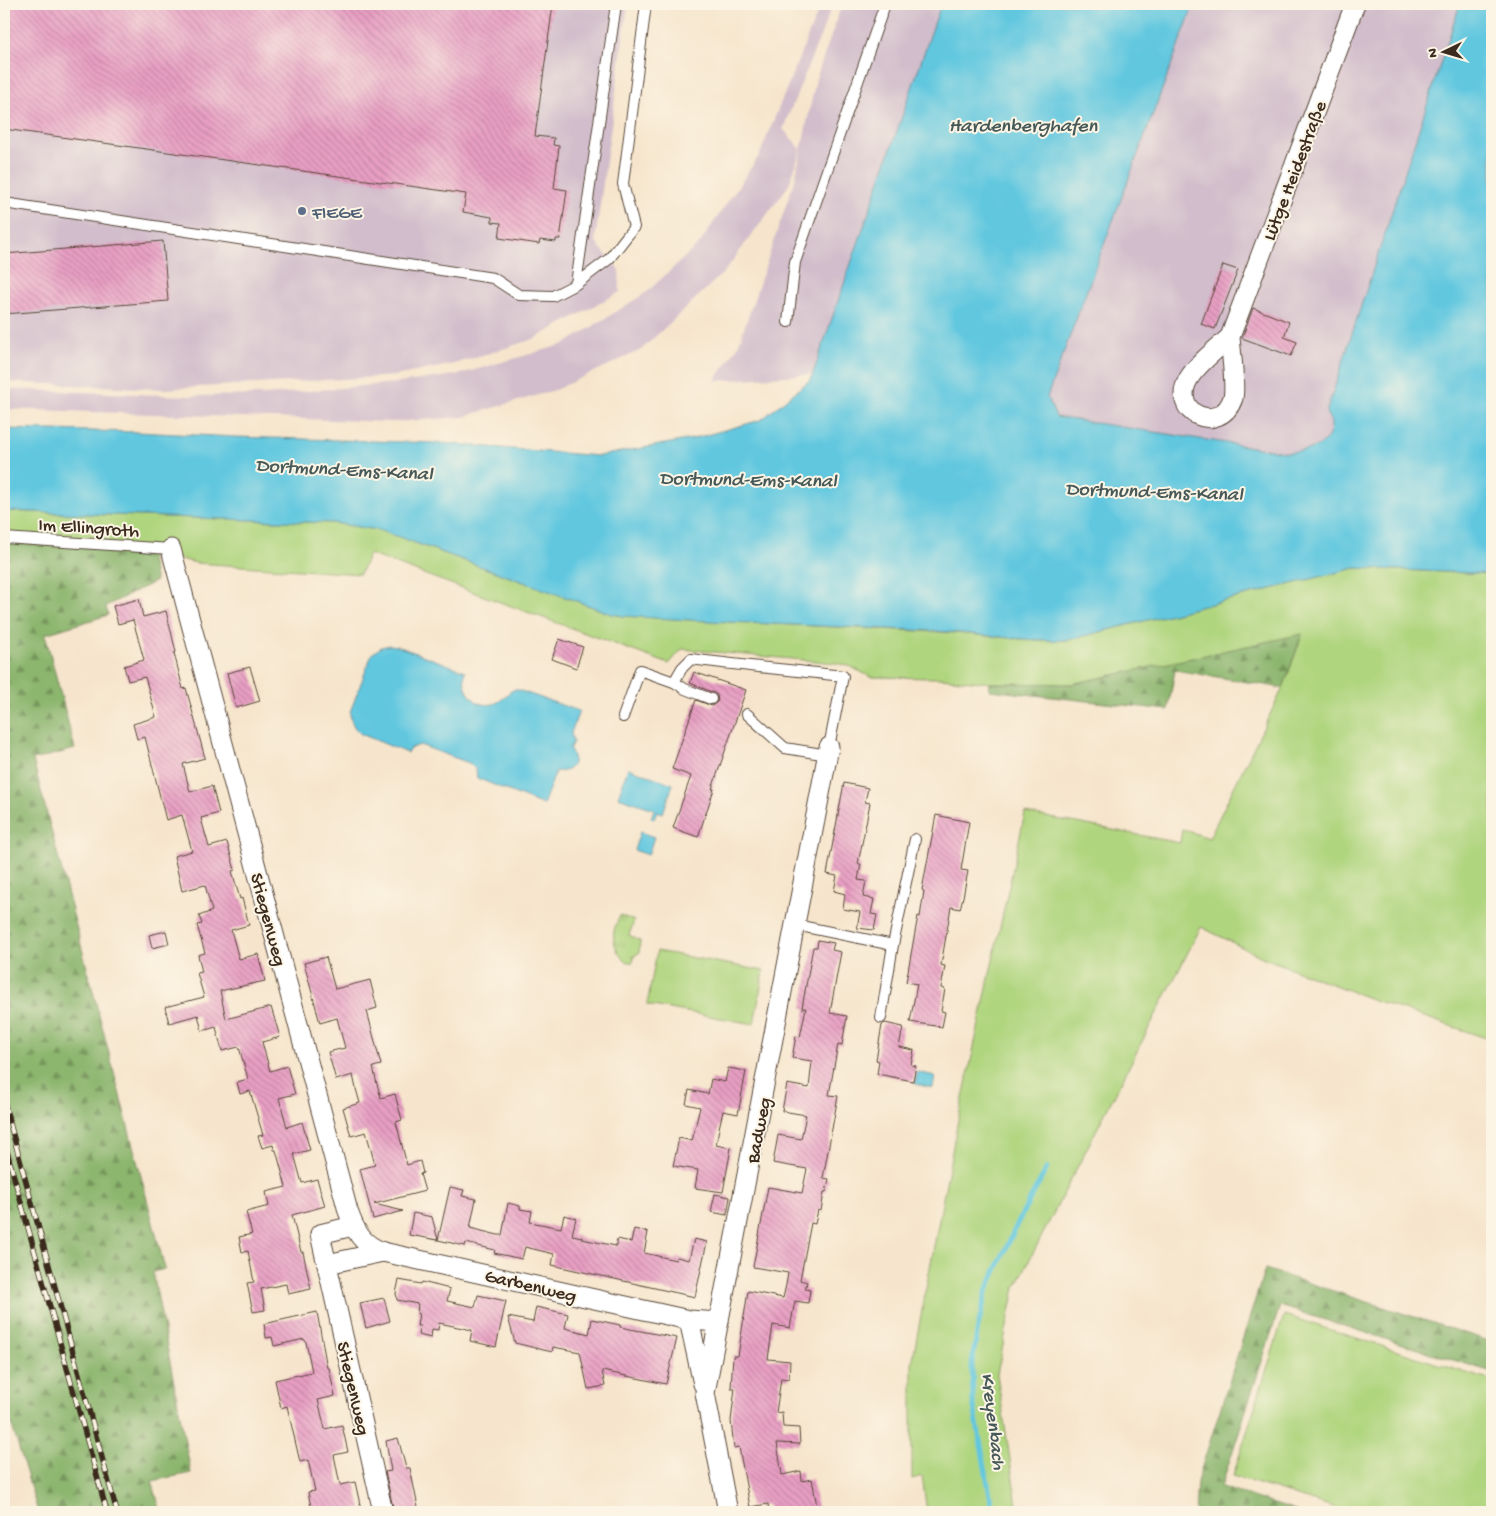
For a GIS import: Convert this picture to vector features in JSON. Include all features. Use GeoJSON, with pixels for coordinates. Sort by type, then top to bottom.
{"type":"FeatureCollection","features":[{"type":"Feature","properties":{"kind":"street","name":"Lütge Heidestraße"},"geometry":{"type":"LineString","coordinates":[[1230,336],[1355,4]]}},
{"type":"Feature","properties":{"kind":"street","name":"Stiegenweg"},"geometry":{"type":"LineString","coordinates":[[171,548],[353,1226],[320,1234],[383,1512]]}},
{"type":"Feature","properties":{"kind":"street","name":"Badweg"},"geometry":{"type":"LineString","coordinates":[[728,1512],[705,1393],[828,751]]}},
{"type":"Feature","properties":{"kind":"street","name":"Garbenweg"},"geometry":{"type":"LineString","coordinates":[[353,1226],[365,1243],[373,1249],[383,1252],[689,1320],[719,1322]]}},
{"type":"Feature","properties":{"kind":"street"},"geometry":{"type":"LineString","coordinates":[[327,1264],[383,1252]]}},
{"type":"Feature","properties":{"kind":"street"},"geometry":{"type":"LineString","coordinates":[[689,1320],[705,1393]]}},
{"type":"Feature","properties":{"kind":"lane"},"geometry":{"type":"LineString","coordinates":[[576,284],[616,4]]}},
{"type":"Feature","properties":{"kind":"lane"},"geometry":{"type":"LineString","coordinates":[[4,203],[493,278],[519,295],[553,296],[576,284],[609,259],[634,227],[623,184],[646,4]]}},
{"type":"Feature","properties":{"kind":"lane"},"geometry":{"type":"LineString","coordinates":[[788,322],[796,262],[885,4]]}},
{"type":"Feature","properties":{"kind":"lane","name":"Im Ellingroth"},"geometry":{"type":"LineString","coordinates":[[4,538],[171,548]]}},
{"type":"Feature","properties":{"kind":"lane"},"geometry":{"type":"LineString","coordinates":[[674,682],[682,668],[691,659],[731,665],[789,669],[843,676],[828,751],[785,748],[748,714]]}},
{"type":"Feature","properties":{"kind":"lane"},"geometry":{"type":"LineString","coordinates":[[623,717],[640,670],[674,682],[685,689],[711,699]]}},
{"type":"Feature","properties":{"kind":"lane"},"geometry":{"type":"LineString","coordinates":[[881,1018],[893,945],[915,839]]}},
{"type":"Feature","properties":{"kind":"lane"},"geometry":{"type":"LineString","coordinates":[[796,925],[893,945]]}},
{"type":"Feature","properties":{"kind":"shaded area","name":"FIEGE"},"geometry":{"type":"Polygon","coordinates":[[[4,4],[628,4],[595,241],[619,270],[620,292],[534,339],[454,364],[395,376],[164,389],[4,382],[4,4]]]}},
{"type":"Feature","properties":{"kind":"shaded area"},"geometry":{"type":"Polygon","coordinates":[[[821,4],[833,4],[783,129],[801,149],[789,185],[724,272],[641,350],[555,390],[463,417],[393,422],[4,409],[4,389],[189,396],[265,395],[406,382],[461,374],[565,344],[647,292],[699,244],[759,156],[821,4]]]}},
{"type":"Feature","properties":{"kind":"shaded area"},"geometry":{"type":"Polygon","coordinates":[[[842,4],[1492,4],[1492,495],[1155,439],[1059,417],[813,374],[715,381],[738,346],[795,179],[816,79],[842,4]]]}},
{"type":"Feature","properties":{"kind":"green space"},"geometry":{"type":"Polygon","coordinates":[[[4,511],[333,523],[378,530],[612,614],[623,616],[939,632],[1036,640],[1068,640],[1355,568],[1492,574],[1492,1040],[1371,999],[1264,958],[1201,927],[1015,1288],[997,1374],[1018,1512],[927,1512],[922,1476],[912,1479],[912,1363],[957,1125],[1025,813],[1180,843],[1182,829],[1209,838],[1283,688],[1302,635],[1072,684],[991,683],[942,678],[871,677],[849,666],[836,663],[682,649],[669,664],[369,554],[360,574],[196,563],[149,551],[4,543],[4,511]]]}},
{"type":"Feature","properties":{"kind":"green space"},"geometry":{"type":"Polygon","coordinates":[[[4,543],[149,551],[156,581],[106,606],[108,615],[45,634],[75,749],[33,760],[165,1269],[153,1272],[191,1473],[152,1481],[161,1512],[38,1512],[4,1399],[4,543]]]}},
{"type":"Feature","properties":{"kind":"green space"},"geometry":{"type":"Polygon","coordinates":[[[1302,634],[1283,688],[1175,670],[1168,710],[989,690],[990,683],[1072,684],[1302,634]]]}},
{"type":"Feature","properties":{"kind":"green space"},"geometry":{"type":"Polygon","coordinates":[[[620,915],[634,921],[629,935],[640,941],[639,953],[635,955],[633,962],[624,960],[618,952],[614,941],[614,931],[620,915]]]}},
{"type":"Feature","properties":{"kind":"green space"},"geometry":{"type":"Polygon","coordinates":[[[657,951],[764,971],[754,1024],[647,1005],[657,951]]]}},
{"type":"Feature","properties":{"kind":"green space"},"geometry":{"type":"Polygon","coordinates":[[[1265,1269],[1492,1342],[1492,1372],[1280,1306],[1221,1487],[1299,1512],[1195,1512],[1197,1482],[1265,1269]]]}},
{"type":"Feature","properties":{"kind":"green space"},"geometry":{"type":"Polygon","coordinates":[[[1284,1315],[1492,1381],[1492,1512],[1349,1512],[1233,1476],[1284,1315]]]}},
{"type":"Feature","properties":{"kind":"water"},"geometry":{"type":"Polygon","coordinates":[[[941,4],[1194,4],[1047,397],[1056,417],[1285,452],[1307,450],[1327,439],[1331,423],[1326,413],[1460,4],[1492,4],[1492,574],[1355,568],[1068,640],[1034,640],[932,631],[623,616],[612,614],[378,530],[333,523],[4,511],[4,429],[440,443],[599,456],[692,439],[761,420],[811,379],[941,4]]]}},
{"type":"Feature","properties":{"kind":"water"},"geometry":{"type":"Polygon","coordinates":[[[390,645],[465,671],[465,685],[471,697],[482,704],[496,703],[515,689],[579,711],[571,733],[573,742],[569,749],[573,758],[572,766],[566,771],[556,771],[543,805],[477,778],[476,770],[469,763],[420,745],[411,748],[407,753],[361,734],[354,727],[350,712],[372,654],[381,647],[390,645]]]}},
{"type":"Feature","properties":{"kind":"water"},"geometry":{"type":"Polygon","coordinates":[[[628,768],[673,784],[663,813],[657,811],[654,819],[651,818],[654,809],[618,797],[628,768]]]}},
{"type":"Feature","properties":{"kind":"water"},"geometry":{"type":"Polygon","coordinates":[[[640,832],[654,837],[648,855],[634,850],[640,832]]]}},
{"type":"Feature","properties":{"kind":"water"},"geometry":{"type":"Polygon","coordinates":[[[917,1072],[935,1076],[933,1088],[915,1084],[917,1072]]]}},
{"type":"Feature","properties":{"kind":"building"},"geometry":{"type":"Polygon","coordinates":[[[10,4],[553,4],[535,136],[554,138],[553,145],[559,146],[554,188],[567,190],[560,239],[556,239],[556,242],[540,240],[539,244],[499,238],[501,223],[492,222],[492,217],[463,212],[466,194],[4,129],[4,46],[10,4]]]}},
{"type":"Feature","properties":{"kind":"building"},"geometry":{"type":"Polygon","coordinates":[[[163,241],[168,301],[4,314],[4,254],[163,241]]]}},
{"type":"Feature","properties":{"kind":"building"},"geometry":{"type":"Polygon","coordinates":[[[1223,265],[1238,270],[1215,329],[1201,324],[1223,265]]]}},
{"type":"Feature","properties":{"kind":"building"},"geometry":{"type":"Polygon","coordinates":[[[1253,308],[1289,322],[1284,337],[1297,342],[1291,356],[1242,338],[1253,308]]]}},
{"type":"Feature","properties":{"kind":"building"},"geometry":{"type":"Polygon","coordinates":[[[139,599],[143,617],[166,611],[183,689],[186,688],[205,758],[183,764],[190,792],[212,786],[219,813],[201,818],[209,847],[227,842],[235,870],[232,871],[249,925],[231,930],[235,945],[239,959],[258,954],[265,981],[220,991],[226,1019],[271,1007],[280,1037],[262,1042],[270,1071],[287,1066],[295,1094],[279,1098],[287,1127],[302,1122],[310,1150],[294,1154],[302,1183],[317,1179],[325,1206],[292,1215],[311,1289],[288,1294],[286,1284],[261,1289],[265,1310],[253,1312],[247,1283],[254,1282],[248,1251],[242,1252],[239,1237],[252,1234],[246,1212],[269,1206],[266,1192],[286,1187],[276,1150],[274,1150],[273,1145],[262,1148],[258,1136],[263,1135],[250,1091],[240,1094],[237,1082],[248,1079],[239,1047],[222,1051],[216,1027],[202,1031],[198,1015],[169,1023],[165,1007],[204,997],[197,973],[202,972],[198,955],[205,953],[197,925],[202,924],[199,916],[212,911],[205,885],[182,891],[174,856],[192,851],[182,815],[166,820],[145,737],[137,739],[133,724],[156,717],[145,677],[128,681],[124,666],[144,660],[133,620],[118,624],[113,606],[139,599]]]}},
{"type":"Feature","properties":{"kind":"building"},"geometry":{"type":"Polygon","coordinates":[[[559,639],[583,647],[576,668],[552,659],[559,639]]]}},
{"type":"Feature","properties":{"kind":"building"},"geometry":{"type":"Polygon","coordinates":[[[250,667],[260,701],[236,708],[227,673],[250,667]]]}},
{"type":"Feature","properties":{"kind":"building"},"geometry":{"type":"Polygon","coordinates":[[[694,672],[746,690],[712,789],[714,789],[698,837],[673,828],[691,776],[672,769],[696,700],[712,706],[718,701],[717,695],[714,693],[690,683],[694,672]]]}},
{"type":"Feature","properties":{"kind":"building"},"geometry":{"type":"Polygon","coordinates":[[[844,783],[868,788],[865,802],[870,803],[858,864],[861,864],[858,880],[866,881],[863,897],[874,899],[871,914],[877,915],[874,930],[857,928],[860,912],[843,909],[845,894],[834,891],[837,876],[827,874],[844,783]]]}},
{"type":"Feature","properties":{"kind":"building"},"geometry":{"type":"Polygon","coordinates":[[[936,815],[969,822],[961,870],[968,871],[963,897],[960,909],[951,907],[941,965],[945,966],[941,988],[945,989],[941,1011],[945,1012],[942,1027],[910,1022],[917,984],[906,982],[918,916],[920,917],[924,891],[922,890],[936,815]]]}},
{"type":"Feature","properties":{"kind":"building"},"geometry":{"type":"Polygon","coordinates":[[[166,931],[169,944],[152,948],[149,935],[166,931]]]}},
{"type":"Feature","properties":{"kind":"building"},"geometry":{"type":"Polygon","coordinates":[[[818,940],[834,943],[832,950],[841,952],[830,1013],[847,1016],[842,1045],[838,1044],[829,1095],[838,1096],[823,1178],[829,1179],[826,1192],[824,1192],[821,1211],[818,1210],[815,1224],[811,1223],[800,1280],[807,1282],[805,1289],[810,1290],[808,1303],[795,1301],[790,1328],[773,1325],[768,1359],[790,1361],[789,1379],[781,1378],[776,1413],[782,1412],[783,1427],[799,1428],[800,1444],[777,1443],[782,1475],[801,1471],[802,1481],[812,1479],[818,1512],[769,1512],[768,1504],[750,1507],[739,1447],[734,1448],[731,1421],[735,1388],[731,1388],[733,1356],[738,1356],[748,1291],[783,1298],[786,1285],[788,1273],[753,1267],[768,1187],[802,1193],[807,1169],[773,1163],[778,1135],[801,1139],[806,1115],[782,1111],[787,1084],[809,1088],[812,1061],[792,1058],[796,1036],[800,1037],[806,1008],[802,1008],[813,947],[817,947],[818,940]]]}},
{"type":"Feature","properties":{"kind":"building"},"geometry":{"type":"Polygon","coordinates":[[[326,957],[335,989],[370,980],[377,1008],[367,1011],[381,1065],[373,1067],[377,1084],[381,1098],[395,1094],[402,1120],[396,1122],[407,1165],[420,1161],[423,1173],[420,1174],[425,1191],[374,1204],[403,1211],[373,1219],[360,1169],[375,1165],[370,1146],[366,1132],[351,1136],[343,1108],[360,1103],[353,1075],[336,1080],[328,1052],[345,1048],[337,1018],[320,1023],[304,963],[326,957]]]}},
{"type":"Feature","properties":{"kind":"building"},"geometry":{"type":"Polygon","coordinates":[[[885,1023],[903,1027],[899,1047],[914,1050],[911,1065],[916,1066],[913,1081],[877,1074],[879,1061],[876,1060],[882,1025],[885,1023]]]}},
{"type":"Feature","properties":{"kind":"building"},"geometry":{"type":"Polygon","coordinates":[[[728,1068],[746,1071],[738,1114],[723,1111],[719,1128],[716,1145],[731,1148],[723,1192],[695,1188],[698,1170],[673,1166],[679,1138],[692,1141],[700,1107],[686,1104],[689,1090],[708,1094],[711,1079],[725,1082],[728,1068]]]}},
{"type":"Feature","properties":{"kind":"building"},"geometry":{"type":"Polygon","coordinates":[[[450,1187],[464,1190],[462,1196],[476,1199],[470,1228],[498,1235],[502,1235],[508,1203],[520,1206],[520,1209],[532,1211],[530,1222],[561,1228],[564,1215],[576,1218],[572,1235],[582,1237],[582,1239],[616,1246],[617,1239],[631,1242],[634,1229],[648,1232],[644,1253],[676,1260],[677,1257],[689,1260],[694,1239],[707,1242],[695,1297],[552,1265],[554,1254],[525,1247],[522,1259],[494,1253],[495,1250],[466,1243],[465,1246],[438,1240],[450,1187]]]}},
{"type":"Feature","properties":{"kind":"building"},"geometry":{"type":"Polygon","coordinates":[[[715,1194],[730,1197],[727,1215],[711,1212],[715,1194]]]}},
{"type":"Feature","properties":{"kind":"building"},"geometry":{"type":"Polygon","coordinates":[[[413,1213],[432,1217],[438,1240],[409,1235],[413,1213]]]}},
{"type":"Feature","properties":{"kind":"building"},"geometry":{"type":"Polygon","coordinates":[[[399,1280],[421,1284],[422,1282],[450,1289],[447,1301],[475,1307],[478,1295],[506,1301],[496,1347],[470,1341],[472,1330],[439,1323],[438,1330],[432,1329],[431,1338],[418,1335],[420,1326],[417,1326],[418,1304],[397,1300],[396,1293],[399,1280]]]}},
{"type":"Feature","properties":{"kind":"building"},"geometry":{"type":"Polygon","coordinates":[[[384,1298],[390,1321],[366,1328],[360,1303],[384,1298]]]}},
{"type":"Feature","properties":{"kind":"building"},"geometry":{"type":"Polygon","coordinates":[[[536,1307],[568,1314],[565,1328],[589,1334],[592,1319],[620,1325],[620,1327],[677,1338],[666,1384],[602,1371],[605,1386],[588,1389],[580,1352],[553,1347],[552,1352],[515,1343],[508,1317],[533,1322],[536,1307]]]}},
{"type":"Feature","properties":{"kind":"building"},"geometry":{"type":"Polygon","coordinates":[[[317,1312],[327,1368],[329,1368],[335,1396],[318,1400],[325,1429],[342,1425],[348,1452],[334,1455],[340,1485],[355,1482],[361,1509],[345,1512],[342,1509],[329,1512],[312,1512],[308,1492],[315,1491],[308,1460],[300,1462],[287,1406],[281,1408],[275,1380],[312,1372],[306,1342],[304,1339],[274,1346],[272,1337],[266,1338],[264,1324],[317,1312]]]}},
{"type":"Feature","properties":{"kind":"building"},"geometry":{"type":"Polygon","coordinates":[[[398,1438],[406,1468],[410,1468],[419,1512],[394,1512],[385,1472],[391,1471],[386,1441],[398,1438]]]}},
{"type":"Feature","properties":{"kind":"waterway","name":"Kreyenbach"},"geometry":{"type":"LineString","coordinates":[[993,1512],[973,1401],[972,1363],[986,1292],[1018,1222],[1047,1168]]}},
{"type":"Feature","properties":{"kind":"railway"},"geometry":{"type":"LineString","coordinates":[[4,1102],[117,1512]]}},
{"type":"Feature","properties":{"kind":"railway"},"geometry":{"type":"LineString","coordinates":[[4,1141],[107,1512]]}},
{"type":"Feature","properties":{"kind":"place","name":"FIEGE"},"geometry":{"type":"Point","coordinates":[302,211]}},
{"type":"Feature","properties":{"kind":"water label","name":"Hardenberghafen"},"geometry":{"type":"Point","coordinates":[1023,124]}},
{"type":"Feature","properties":{"kind":"water label","name":"Dortmund-Ems-Kanal"},"geometry":{"type":"Point","coordinates":[344,468]}},
{"type":"Feature","properties":{"kind":"water label","name":"Dortmund-Ems-Kanal"},"geometry":{"type":"Point","coordinates":[748,478]}},
{"type":"Feature","properties":{"kind":"water label","name":"Dortmund-Ems-Kanal"},"geometry":{"type":"Point","coordinates":[1154,490]}}]}
